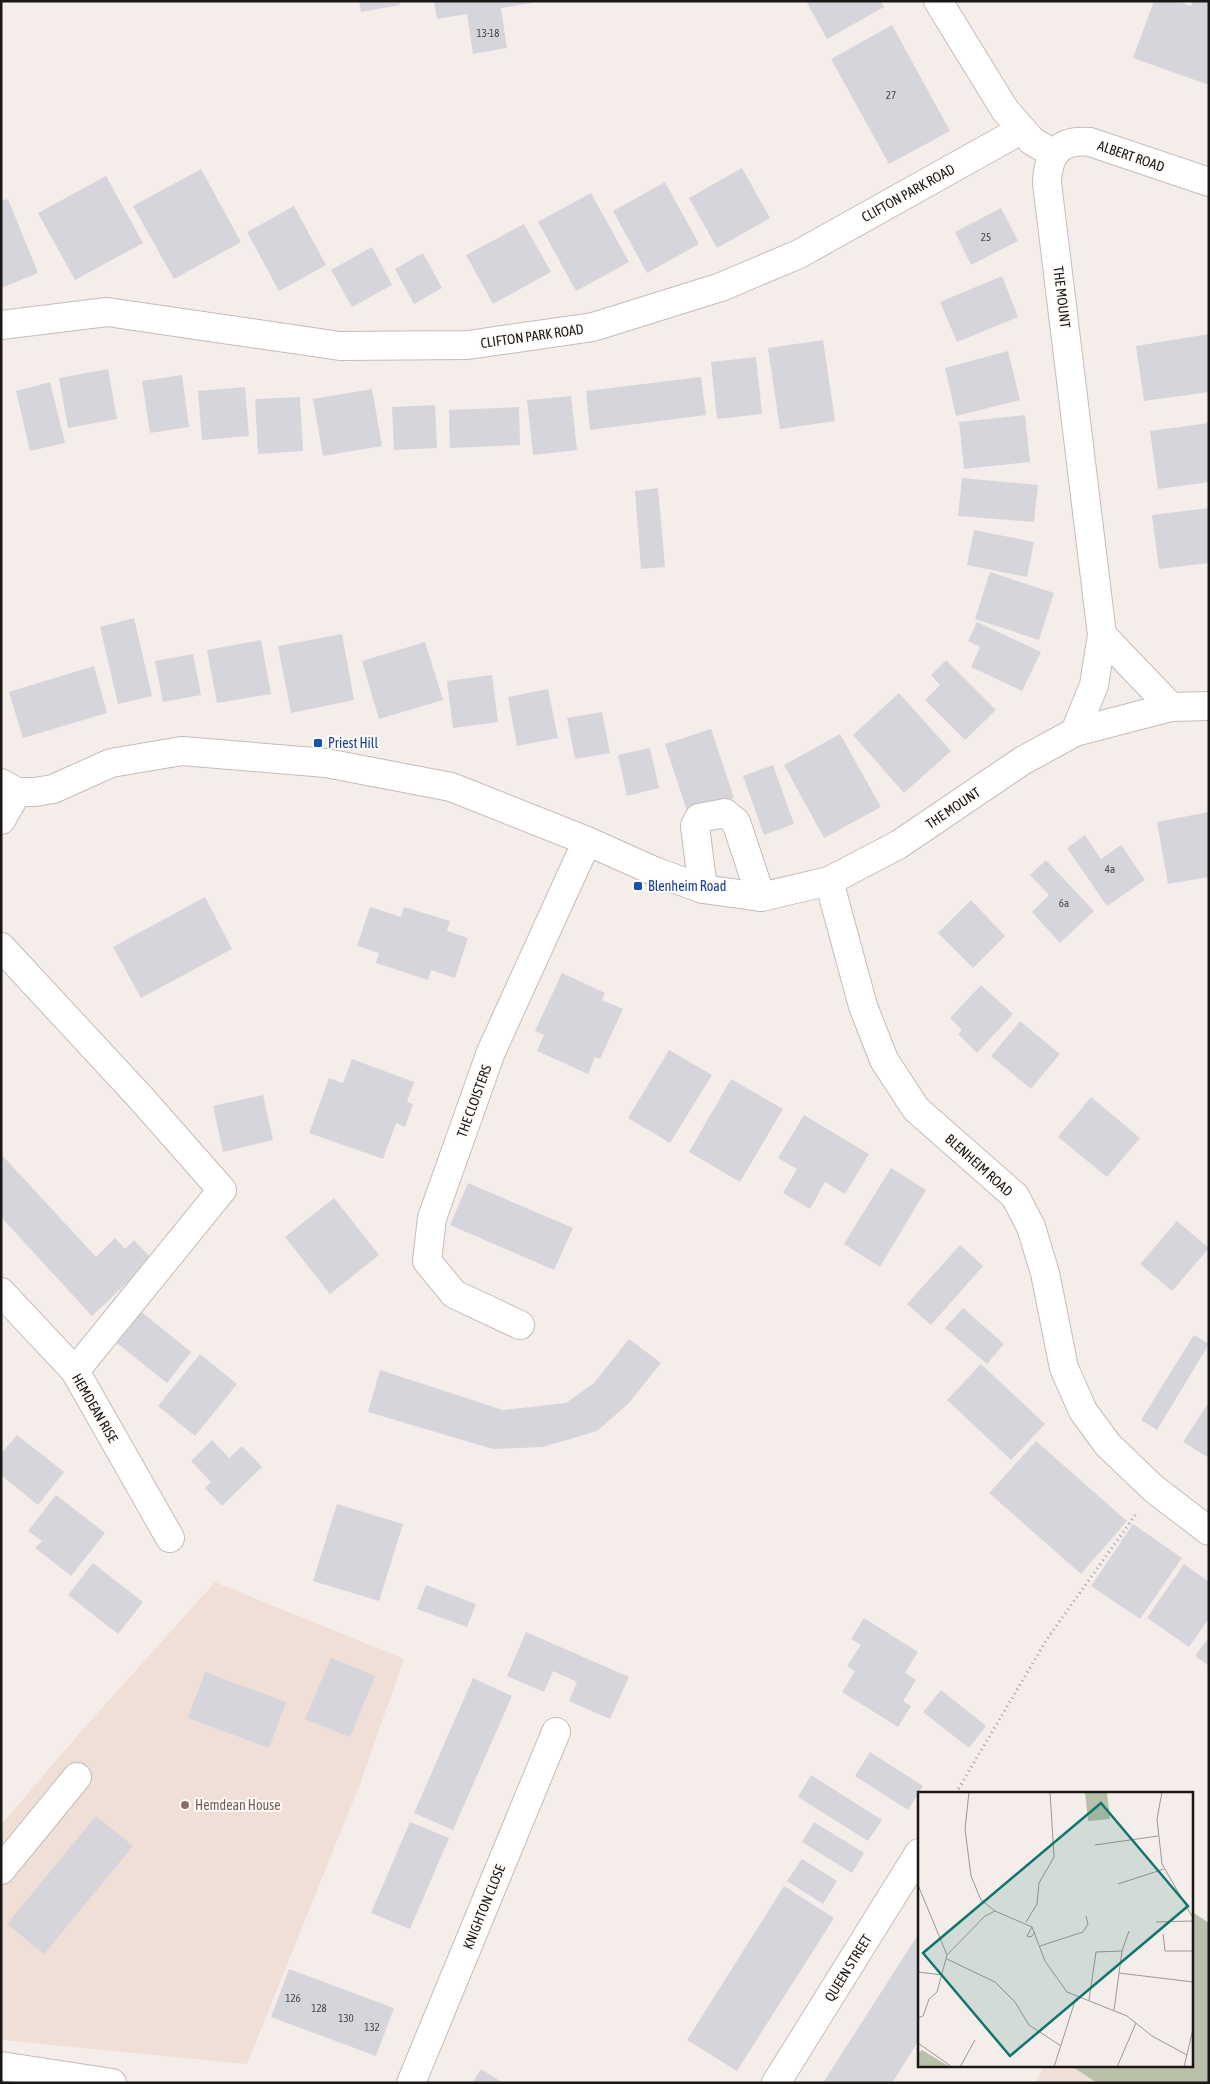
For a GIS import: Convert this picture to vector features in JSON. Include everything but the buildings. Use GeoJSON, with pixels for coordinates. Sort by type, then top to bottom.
{"type":"FeatureCollection","features":[{"type":"Feature","properties":{"kind":"street"},"geometry":{"type":"LineString","coordinates":[[941,2],[1005,110],[1032,141],[1054,154]]}},
{"type":"Feature","properties":{"kind":"street","name":"CLIFTON PARK ROAD"},"geometry":{"type":"LineString","coordinates":[[1,325],[107,312],[340,346],[468,345],[593,327],[721,287],[799,254],[1021,130]]}},
{"type":"Feature","properties":{"kind":"street","name":"ALBERT ROAD"},"geometry":{"type":"LineString","coordinates":[[1054,154],[1067,144],[1079,141],[1090,142],[1209,182]]}},
{"type":"Feature","properties":{"kind":"street","name":"THE MOUNT"},"geometry":{"type":"LineString","coordinates":[[1054,154],[1048,165],[1048,183],[1102,635],[1094,685],[1075,732]]}},
{"type":"Feature","properties":{"kind":"street"},"geometry":{"type":"LineString","coordinates":[[1102,635],[1172,707]]}},
{"type":"Feature","properties":{"kind":"street","name":"THE MOUNT"},"geometry":{"type":"LineString","coordinates":[[829,881],[898,846],[1022,761],[1075,732],[1172,707],[1209,706]]}},
{"type":"Feature","properties":{"kind":"street"},"geometry":{"type":"LineString","coordinates":[[1,820],[9,787],[35,792],[53,790],[111,763],[143,756],[182,751],[326,763],[451,787],[587,841],[654,871],[703,889],[761,897],[829,881]]}},
{"type":"Feature","properties":{"kind":"street"},"geometry":{"type":"LineString","coordinates":[[703,889],[695,826],[699,818],[725,813],[736,822],[761,897]]}},
{"type":"Feature","properties":{"kind":"street","name":"THE CLOISTERS"},"geometry":{"type":"LineString","coordinates":[[520,1325],[454,1294],[427,1261],[432,1218],[492,1052],[587,841]]}},
{"type":"Feature","properties":{"kind":"street","name":"BLENHEIM ROAD"},"geometry":{"type":"LineString","coordinates":[[829,881],[863,1006],[884,1060],[916,1109],[1015,1196],[1031,1228],[1045,1273],[1064,1368],[1083,1411],[1108,1445],[1154,1489],[1209,1531]]}},
{"type":"Feature","properties":{"kind":"street"},"geometry":{"type":"LineString","coordinates":[[1,947],[140,1097],[222,1190],[75,1371]]}},
{"type":"Feature","properties":{"kind":"street","name":"HEMDEAN RISE"},"geometry":{"type":"LineString","coordinates":[[1,1292],[75,1371],[170,1538]]}},
{"type":"Feature","properties":{"kind":"street","name":"KNIGHTON CLOSE"},"geometry":{"type":"LineString","coordinates":[[412,2083],[556,1732]]}},
{"type":"Feature","properties":{"kind":"street"},"geometry":{"type":"LineString","coordinates":[[1,1870],[77,1777]]}},
{"type":"Feature","properties":{"kind":"street","name":"QUEEN STREET"},"geometry":{"type":"LineString","coordinates":[[776,2083],[918,1855]]}},
{"type":"Feature","properties":{"kind":"street"},"geometry":{"type":"LineString","coordinates":[[1,2066],[112,2083]]}},
{"type":"Feature","properties":{"kind":"path"},"geometry":{"type":"LineString","coordinates":[[957,1792],[1047,1639],[1154,1489]]}},
{"type":"Feature","properties":{"kind":"shaded area","name":"Hemdean House"},"geometry":{"type":"Polygon","coordinates":[[[215,1582],[404,1659],[360,1784],[247,2064],[1,2040],[1,1825],[77,1736],[215,1582]]]}},
{"type":"Feature","properties":{"kind":"shaded area"},"geometry":{"type":"Polygon","coordinates":[[[1044,2066],[1072,2066],[1097,2083],[1035,2083],[1044,2066]]]}},
{"type":"Feature","properties":{"kind":"green space"},"geometry":{"type":"Polygon","coordinates":[[[1192,1912],[1209,1923],[1209,2083],[1097,2083],[1072,2066],[1192,2066],[1192,1912]]]}},
{"type":"Feature","properties":{"kind":"place","name":"Priest Hill"},"geometry":{"type":"Point","coordinates":[318,743]}},
{"type":"Feature","properties":{"kind":"place","name":"Blenheim Road"},"geometry":{"type":"Point","coordinates":[638,886]}},
{"type":"Feature","properties":{"kind":"place","name":"Hemdean House"},"geometry":{"type":"Point","coordinates":[185,1805]}}]}
